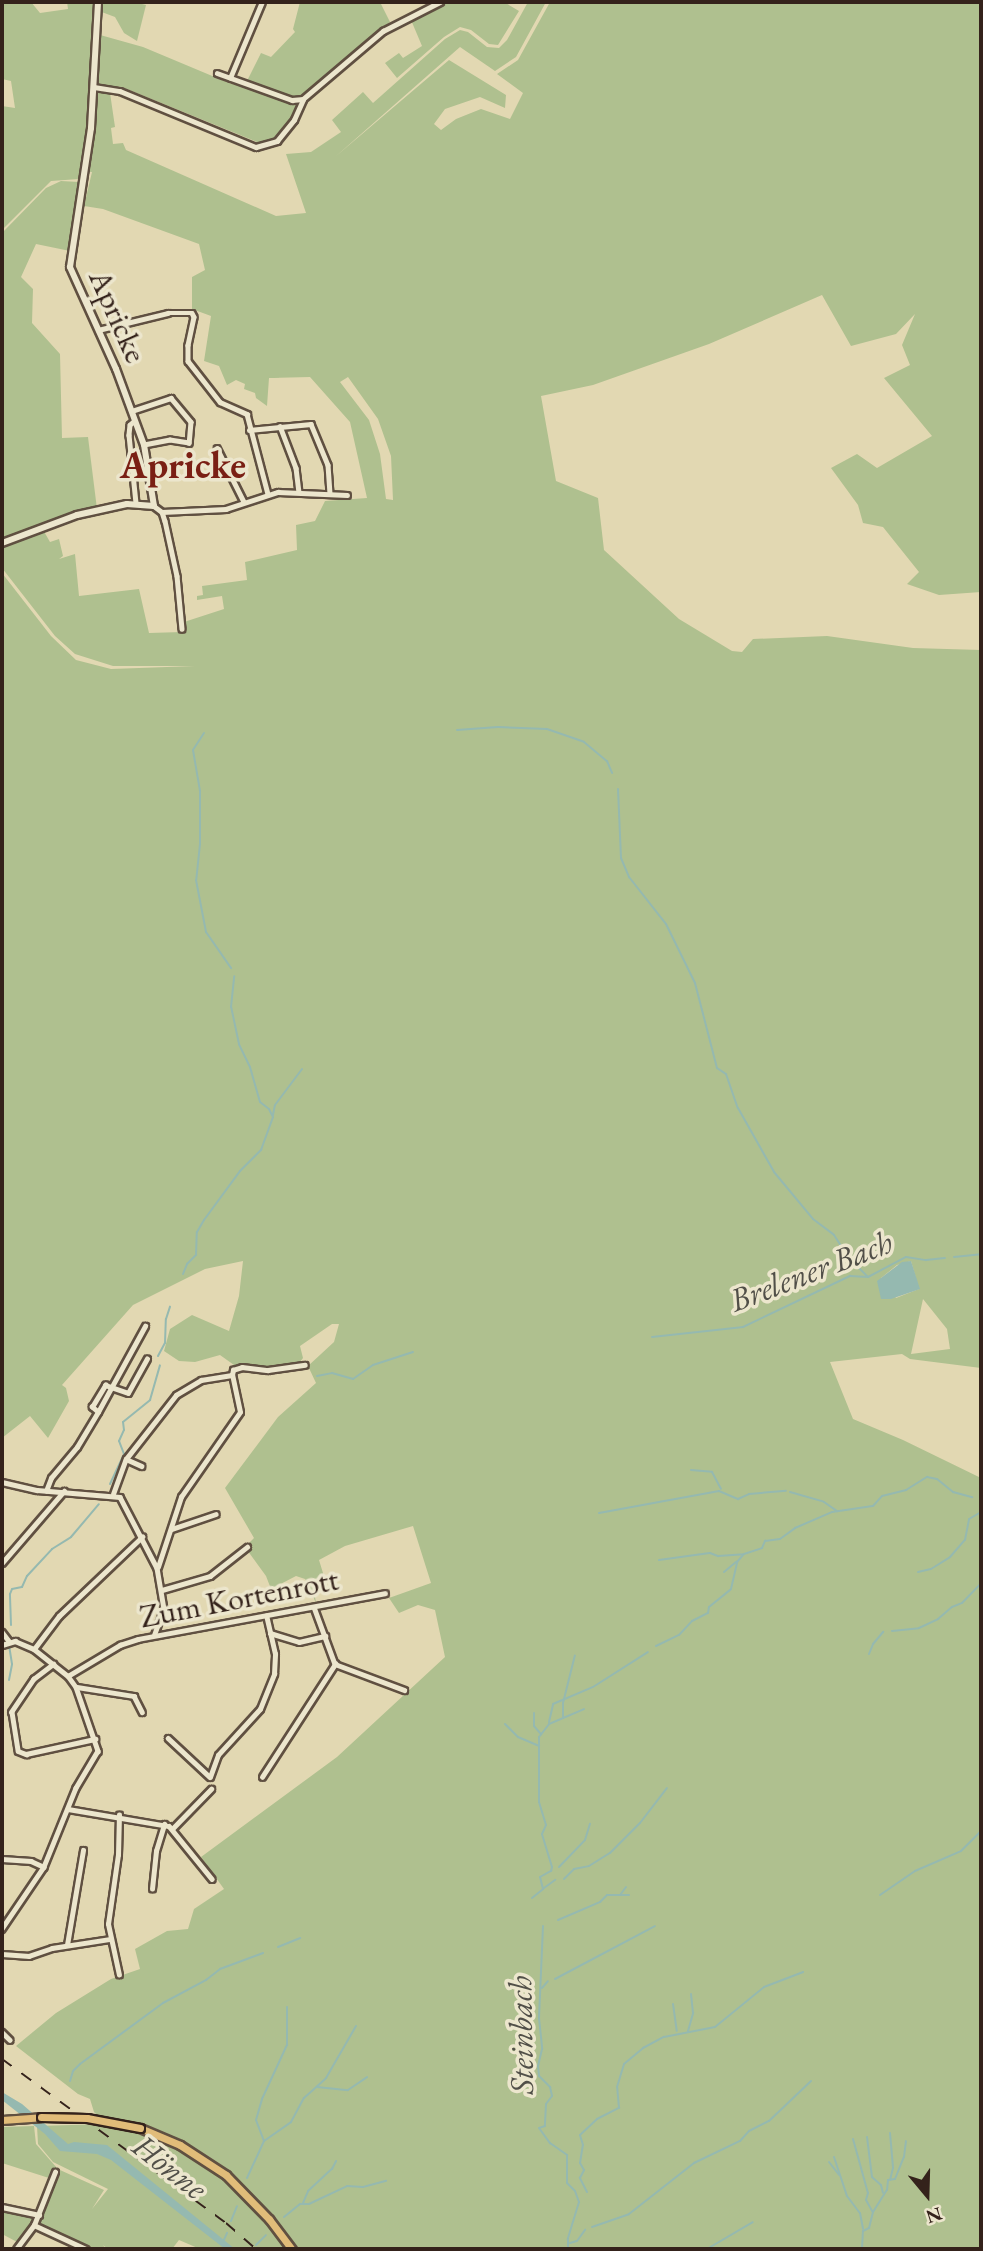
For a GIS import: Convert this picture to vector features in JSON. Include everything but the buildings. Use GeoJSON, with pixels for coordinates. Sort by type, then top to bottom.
{"type":"FeatureCollection","features":[{"type":"Feature","properties":{"kind":"main road"},"geometry":{"type":"LineString","coordinates":[[2,2120],[87,2118],[140,2128],[180,2145],[226,2175],[269,2219],[292,2249]]}},
{"type":"Feature","properties":{"kind":"street","name":"Apricke"},"geometry":{"type":"LineString","coordinates":[[98,2],[94,87],[86,164],[70,267],[144,445],[154,506]]}},
{"type":"Feature","properties":{"kind":"street"},"geometry":{"type":"LineString","coordinates":[[230,78],[262,2]]}},
{"type":"Feature","properties":{"kind":"street"},"geometry":{"type":"LineString","coordinates":[[94,87],[120,91],[256,147],[277,141],[294,120],[303,99],[383,31],[440,2]]}},
{"type":"Feature","properties":{"kind":"street"},"geometry":{"type":"LineString","coordinates":[[216,73],[258,90],[292,100],[303,99]]}},
{"type":"Feature","properties":{"kind":"street"},"geometry":{"type":"LineString","coordinates":[[98,330],[168,313],[192,313],[194,317],[188,345],[188,361],[220,402],[247,414],[249,430],[268,494]]}},
{"type":"Feature","properties":{"kind":"street"},"geometry":{"type":"LineString","coordinates":[[132,411],[171,398],[191,422],[189,443],[170,440],[144,445]]}},
{"type":"Feature","properties":{"kind":"street","name":"Apricke"},"geometry":{"type":"LineString","coordinates":[[135,421],[130,425],[129,435],[136,503]]}},
{"type":"Feature","properties":{"kind":"street"},"geometry":{"type":"LineString","coordinates":[[249,430],[311,424],[328,465],[330,494]]}},
{"type":"Feature","properties":{"kind":"street"},"geometry":{"type":"LineString","coordinates":[[280,426],[296,468],[299,491]]}},
{"type":"Feature","properties":{"kind":"street"},"geometry":{"type":"LineString","coordinates":[[217,448],[244,502]]}},
{"type":"Feature","properties":{"kind":"street"},"geometry":{"type":"LineString","coordinates":[[2,543],[60,520],[136,503],[154,506],[162,512],[209,512],[268,494],[299,491],[347,495]]}},
{"type":"Feature","properties":{"kind":"street"},"geometry":{"type":"LineString","coordinates":[[162,512],[175,567],[183,629]]}},
{"type":"Feature","properties":{"kind":"street"},"geometry":{"type":"LineString","coordinates":[[46,1491],[51,1478],[77,1447],[98,1412],[145,1326]]}},
{"type":"Feature","properties":{"kind":"street"},"geometry":{"type":"LineString","coordinates":[[111,1387],[128,1393],[147,1359]]}},
{"type":"Feature","properties":{"kind":"street"},"geometry":{"type":"LineString","coordinates":[[157,1568],[181,1497],[192,1477],[240,1412],[233,1370],[242,1367],[268,1370],[305,1365]]}},
{"type":"Feature","properties":{"kind":"street"},"geometry":{"type":"LineString","coordinates":[[113,1494],[126,1459],[176,1395],[201,1380],[232,1375]]}},
{"type":"Feature","properties":{"kind":"street"},"geometry":{"type":"LineString","coordinates":[[126,1459],[142,1466]]}},
{"type":"Feature","properties":{"kind":"street"},"geometry":{"type":"LineString","coordinates":[[2,1482],[46,1491],[113,1494],[122,1499],[157,1568],[162,1590],[163,1616],[155,1635]]}},
{"type":"Feature","properties":{"kind":"street"},"geometry":{"type":"LineString","coordinates":[[2,1563],[64,1491]]}},
{"type":"Feature","properties":{"kind":"street"},"geometry":{"type":"LineString","coordinates":[[171,1529],[216,1514]]}},
{"type":"Feature","properties":{"kind":"street"},"geometry":{"type":"LineString","coordinates":[[34,1649],[59,1616],[142,1537]]}},
{"type":"Feature","properties":{"kind":"street"},"geometry":{"type":"LineString","coordinates":[[162,1590],[210,1576],[247,1547]]}},
{"type":"Feature","properties":{"kind":"street","name":"Zum Kortenrott"},"geometry":{"type":"LineString","coordinates":[[68,1676],[120,1645],[155,1635],[385,1593]]}},
{"type":"Feature","properties":{"kind":"street"},"geometry":{"type":"LineString","coordinates":[[314,1607],[335,1664],[404,1690]]}},
{"type":"Feature","properties":{"kind":"street"},"geometry":{"type":"LineString","coordinates":[[168,1738],[210,1777],[218,1755],[256,1716],[269,1690],[274,1674],[275,1654],[266,1616]]}},
{"type":"Feature","properties":{"kind":"street"},"geometry":{"type":"LineString","coordinates":[[2,1632],[9,1641],[34,1649],[68,1676],[76,1687],[95,1739],[96,1756],[80,1778],[44,1867],[2,1929]]}},
{"type":"Feature","properties":{"kind":"street"},"geometry":{"type":"LineString","coordinates":[[270,1633],[299,1642],[325,1636]]}},
{"type":"Feature","properties":{"kind":"street"},"geometry":{"type":"LineString","coordinates":[[2,1645],[9,1641]]}},
{"type":"Feature","properties":{"kind":"street"},"geometry":{"type":"LineString","coordinates":[[54,1664],[34,1679],[12,1712],[18,1751],[33,1753],[95,1739]]}},
{"type":"Feature","properties":{"kind":"street"},"geometry":{"type":"LineString","coordinates":[[261,1777],[335,1664]]}},
{"type":"Feature","properties":{"kind":"street"},"geometry":{"type":"LineString","coordinates":[[76,1687],[134,1696],[142,1712]]}},
{"type":"Feature","properties":{"kind":"street"},"geometry":{"type":"LineString","coordinates":[[172,1829],[211,1789]]}},
{"type":"Feature","properties":{"kind":"street"},"geometry":{"type":"LineString","coordinates":[[68,1809],[164,1824],[172,1829],[212,1879]]}},
{"type":"Feature","properties":{"kind":"street"},"geometry":{"type":"LineString","coordinates":[[119,1815],[118,1856],[109,1906],[110,1939],[119,1975]]}},
{"type":"Feature","properties":{"kind":"street"},"geometry":{"type":"LineString","coordinates":[[152,1889],[156,1852],[164,1824]]}},
{"type":"Feature","properties":{"kind":"street"},"geometry":{"type":"LineString","coordinates":[[67,1945],[83,1850]]}},
{"type":"Feature","properties":{"kind":"street"},"geometry":{"type":"LineString","coordinates":[[2,1859],[31,1861],[44,1867]]}},
{"type":"Feature","properties":{"kind":"street"},"geometry":{"type":"LineString","coordinates":[[2,1954],[29,1956],[67,1945],[110,1939]]}},
{"type":"Feature","properties":{"kind":"street"},"geometry":{"type":"LineString","coordinates":[[2,2032],[10,2039]]}},
{"type":"Feature","properties":{"kind":"street"},"geometry":{"type":"LineString","coordinates":[[16,2249],[34,2225],[55,2172]]}},
{"type":"Feature","properties":{"kind":"street"},"geometry":{"type":"LineString","coordinates":[[2,2207],[39,2215]]}},
{"type":"Feature","properties":{"kind":"street"},"geometry":{"type":"LineString","coordinates":[[34,2225],[86,2249]]}},
{"type":"Feature","properties":{"kind":"green space"},"geometry":{"type":"Polygon","coordinates":[[[2,2],[31,2],[40,13],[68,9],[67,2],[94,2],[93,33],[143,47],[229,83],[299,103],[283,131],[271,141],[262,144],[122,87],[109,86],[115,127],[111,128],[113,144],[123,143],[126,150],[276,216],[306,213],[286,154],[311,152],[341,132],[332,120],[363,92],[373,103],[445,39],[460,30],[468,32],[487,47],[499,48],[507,40],[528,2],[546,2],[516,57],[495,71],[460,47],[335,157],[449,60],[506,95],[505,108],[480,97],[445,109],[434,124],[441,130],[456,119],[481,109],[510,119],[523,93],[497,74],[518,60],[550,2],[981,2],[981,592],[939,595],[907,584],[919,572],[883,527],[863,523],[858,505],[831,468],[857,454],[877,468],[932,436],[884,378],[910,365],[902,345],[915,314],[896,334],[851,346],[822,295],[709,344],[593,385],[541,396],[556,481],[598,498],[604,550],[679,619],[732,651],[742,652],[753,639],[827,636],[913,648],[981,650],[981,1368],[910,1359],[902,1354],[830,1362],[853,1419],[981,1478],[981,2249],[200,2249],[179,2240],[172,2249],[108,2249],[103,2245],[106,2249],[91,2249],[39,2224],[60,2170],[104,2190],[92,2209],[108,2189],[53,2162],[38,2144],[37,2126],[105,2124],[94,2112],[90,2099],[78,2094],[16,2046],[56,2013],[111,1979],[140,1969],[135,1949],[167,1931],[188,1929],[194,1909],[224,1889],[201,1857],[337,1757],[445,1657],[435,1610],[418,1605],[399,1613],[389,1598],[431,1583],[413,1526],[345,1546],[319,1560],[327,1586],[314,1591],[316,1603],[305,1579],[296,1576],[271,1589],[266,1576],[245,1547],[254,1538],[225,1488],[278,1417],[316,1383],[308,1366],[334,1342],[339,1324],[332,1324],[300,1346],[303,1358],[297,1366],[268,1369],[234,1365],[220,1355],[195,1362],[179,1361],[164,1351],[170,1329],[192,1315],[229,1331],[239,1296],[243,1261],[205,1269],[133,1305],[62,1385],[66,1388],[69,1401],[48,1438],[30,1416],[2,1438],[2,573],[51,636],[76,660],[111,669],[195,666],[113,666],[75,654],[55,636],[2,568],[2,544],[42,528],[50,542],[59,539],[63,556],[59,559],[75,554],[79,596],[139,589],[149,633],[182,632],[184,622],[224,609],[222,596],[197,600],[197,596],[203,595],[202,586],[247,580],[245,562],[297,550],[296,525],[315,521],[325,501],[367,498],[350,422],[310,377],[269,378],[267,406],[256,398],[255,393],[244,389],[245,384],[236,380],[227,385],[219,366],[204,361],[211,316],[192,309],[192,277],[205,270],[199,244],[103,209],[84,206],[92,172],[81,171],[79,179],[51,181],[2,230],[2,106],[15,108],[11,81],[2,79],[2,2]],[[348,377],[340,382],[369,420],[380,454],[386,499],[393,500],[391,456],[378,419],[348,377]],[[911,1261],[897,1265],[881,1278],[896,1298],[919,1289],[911,1261]],[[923,1299],[911,1354],[950,1349],[947,1329],[923,1299]]]}},
{"type":"Feature","properties":{"kind":"green space"},"geometry":{"type":"Polygon","coordinates":[[[100,2],[134,2],[146,5],[137,41],[124,33],[115,17],[99,11],[100,2]]]}},
{"type":"Feature","properties":{"kind":"green space"},"geometry":{"type":"Polygon","coordinates":[[[300,2],[380,2],[390,22],[303,96],[293,96],[247,81],[261,53],[271,57],[295,32],[293,29],[300,2]]]}},
{"type":"Feature","properties":{"kind":"green space"},"geometry":{"type":"Polygon","coordinates":[[[447,2],[504,2],[519,11],[498,45],[489,44],[471,30],[460,27],[444,37],[397,78],[385,63],[399,53],[403,58],[422,46],[411,20],[447,2]]]}},
{"type":"Feature","properties":{"kind":"green space"},"geometry":{"type":"Polygon","coordinates":[[[61,181],[79,182],[70,251],[36,244],[21,277],[33,289],[32,323],[60,354],[62,438],[88,437],[97,509],[2,542],[2,233],[46,188],[61,181]]]}},
{"type":"Feature","properties":{"kind":"green space"},"geometry":{"type":"Polygon","coordinates":[[[34,2126],[36,2144],[57,2168],[49,2178],[2,2163],[2,2127],[34,2126]]]}},
{"type":"Feature","properties":{"kind":"green space"},"geometry":{"type":"Polygon","coordinates":[[[2,2211],[34,2219],[19,2243],[2,2234],[2,2211]]]}},
{"type":"Feature","properties":{"kind":"water"},"geometry":{"type":"Polygon","coordinates":[[[911,1261],[920,1289],[891,1299],[881,1299],[877,1281],[902,1262],[911,1261]]]}},
{"type":"Feature","properties":{"kind":"water"},"geometry":{"type":"Polygon","coordinates":[[[2,2092],[22,2104],[68,2144],[74,2142],[107,2145],[235,2249],[225,2249],[111,2160],[97,2154],[60,2151],[45,2134],[2,2100],[2,2092]]]}},
{"type":"Feature","properties":{"kind":"waterway"},"geometry":{"type":"LineString","coordinates":[[457,730],[498,727],[547,729],[584,742],[607,761],[612,773]]}},
{"type":"Feature","properties":{"kind":"waterway"},"geometry":{"type":"LineString","coordinates":[[204,733],[193,750],[200,791],[200,844],[196,880],[206,932],[231,968]]}},
{"type":"Feature","properties":{"kind":"waterway"},"geometry":{"type":"LineString","coordinates":[[618,789],[621,858],[629,877],[666,924],[695,983],[717,1068],[726,1074],[738,1108],[774,1172],[813,1219],[834,1235],[849,1258],[868,1277]]}},
{"type":"Feature","properties":{"kind":"waterway"},"geometry":{"type":"LineString","coordinates":[[183,1274],[187,1264],[196,1255],[197,1232],[240,1171],[261,1150],[273,1117],[269,1109],[260,1102],[250,1067],[239,1044],[231,1007],[234,976]]}},
{"type":"Feature","properties":{"kind":"waterway"},"geometry":{"type":"LineString","coordinates":[[273,1115],[275,1105],[302,1069]]}},
{"type":"Feature","properties":{"kind":"waterway","name":"Brelener Bach"},"geometry":{"type":"LineString","coordinates":[[954,1257],[981,1254]]}},
{"type":"Feature","properties":{"kind":"waterway","name":"Brelener Bach"},"geometry":{"type":"LineString","coordinates":[[652,1337],[743,1327],[850,1276],[868,1277],[906,1257],[926,1260],[945,1258]]}},
{"type":"Feature","properties":{"kind":"waterway"},"geometry":{"type":"LineString","coordinates":[[158,1356],[165,1343],[166,1319],[170,1307]]}},
{"type":"Feature","properties":{"kind":"waterway"},"geometry":{"type":"LineString","coordinates":[[317,1376],[332,1373],[353,1379],[373,1365],[413,1352]]}},
{"type":"Feature","properties":{"kind":"waterway"},"geometry":{"type":"LineString","coordinates":[[110,1484],[124,1454],[119,1441],[124,1430],[123,1422],[150,1400],[160,1365]]}},
{"type":"Feature","properties":{"kind":"waterway"},"geometry":{"type":"LineString","coordinates":[[691,1470],[712,1472],[721,1489]]}},
{"type":"Feature","properties":{"kind":"waterway"},"geometry":{"type":"LineString","coordinates":[[659,1560],[710,1553],[718,1556],[744,1554],[762,1548],[765,1541],[780,1539],[795,1528],[832,1512],[873,1506],[882,1496],[906,1490],[927,1477],[937,1479],[953,1492],[972,1497]]}},
{"type":"Feature","properties":{"kind":"waterway"},"geometry":{"type":"LineString","coordinates":[[599,1513],[719,1491],[738,1499],[749,1494],[786,1491]]}},
{"type":"Feature","properties":{"kind":"waterway"},"geometry":{"type":"LineString","coordinates":[[790,1492],[824,1502],[837,1511]]}},
{"type":"Feature","properties":{"kind":"waterway"},"geometry":{"type":"LineString","coordinates":[[11,1625],[12,1589],[22,1587],[27,1576],[52,1549],[71,1537],[99,1504]]}},
{"type":"Feature","properties":{"kind":"waterway"},"geometry":{"type":"LineString","coordinates":[[918,1572],[931,1569],[950,1557],[965,1540],[969,1519],[981,1512]]}},
{"type":"Feature","properties":{"kind":"waterway"},"geometry":{"type":"LineString","coordinates":[[656,1646],[679,1635],[692,1621],[708,1613],[709,1607],[731,1589],[737,1562],[743,1555]]}},
{"type":"Feature","properties":{"kind":"waterway"},"geometry":{"type":"LineString","coordinates":[[724,1572],[736,1562]]}},
{"type":"Feature","properties":{"kind":"waterway"},"geometry":{"type":"LineString","coordinates":[[892,1631],[919,1628],[938,1619],[952,1607],[962,1603],[981,1583]]}},
{"type":"Feature","properties":{"kind":"waterway"},"geometry":{"type":"LineString","coordinates":[[869,1654],[883,1632]]}},
{"type":"Feature","properties":{"kind":"waterway"},"geometry":{"type":"LineString","coordinates":[[9,1645],[12,1664],[9,1680]]}},
{"type":"Feature","properties":{"kind":"waterway"},"geometry":{"type":"LineString","coordinates":[[549,1722],[553,1704],[593,1687],[648,1652]]}},
{"type":"Feature","properties":{"kind":"waterway"},"geometry":{"type":"LineString","coordinates":[[563,1718],[563,1703],[575,1655]]}},
{"type":"Feature","properties":{"kind":"waterway","name":"Steinbach"},"geometry":{"type":"LineString","coordinates":[[532,1898],[543,1889],[540,1877],[551,1871],[552,1867],[542,1834],[546,1825],[539,1802],[539,1737],[549,1724],[584,1709]]}},
{"type":"Feature","properties":{"kind":"waterway"},"geometry":{"type":"LineString","coordinates":[[534,1713],[534,1726],[541,1734]]}},
{"type":"Feature","properties":{"kind":"waterway"},"geometry":{"type":"LineString","coordinates":[[505,1724],[518,1737],[539,1746]]}},
{"type":"Feature","properties":{"kind":"waterway"},"geometry":{"type":"LineString","coordinates":[[564,1879],[574,1869],[589,1866],[610,1853],[640,1823],[667,1788]]}},
{"type":"Feature","properties":{"kind":"waterway"},"geometry":{"type":"LineString","coordinates":[[559,1867],[585,1840],[590,1824]]}},
{"type":"Feature","properties":{"kind":"waterway"},"geometry":{"type":"LineString","coordinates":[[880,1895],[915,1871],[961,1851],[981,1831]]}},
{"type":"Feature","properties":{"kind":"waterway"},"geometry":{"type":"LineString","coordinates":[[544,1888],[555,1880]]}},
{"type":"Feature","properties":{"kind":"waterway"},"geometry":{"type":"LineString","coordinates":[[558,1920],[600,1902],[607,1895],[620,1895],[626,1887]]}},
{"type":"Feature","properties":{"kind":"waterway"},"geometry":{"type":"LineString","coordinates":[[620,1895],[629,1895]]}},
{"type":"Feature","properties":{"kind":"waterway","name":"Steinbach"},"geometry":{"type":"LineString","coordinates":[[543,1926],[539,2018],[542,2049],[538,2066],[539,2076],[550,2087],[552,2096],[546,2104],[545,2126],[539,2128],[550,2143],[567,2155],[567,2183],[575,2191],[579,2202],[568,2239],[568,2249]]}},
{"type":"Feature","properties":{"kind":"waterway"},"geometry":{"type":"LineString","coordinates":[[555,1979],[655,1926]]}},
{"type":"Feature","properties":{"kind":"waterway"},"geometry":{"type":"LineString","coordinates":[[278,1947],[300,1938]]}},
{"type":"Feature","properties":{"kind":"waterway"},"geometry":{"type":"LineString","coordinates":[[70,2081],[73,2071],[80,2064],[163,2003],[206,1980],[220,1969],[263,1953]]}},
{"type":"Feature","properties":{"kind":"waterway"},"geometry":{"type":"LineString","coordinates":[[587,2192],[580,2178],[584,2170],[580,2163],[583,2145],[580,2135],[597,2119],[619,2108],[617,2087],[624,2064],[643,2048],[664,2037],[715,2027],[764,1987],[803,1972]]}},
{"type":"Feature","properties":{"kind":"waterway"},"geometry":{"type":"LineString","coordinates":[[542,1988],[548,1981]]}},
{"type":"Feature","properties":{"kind":"waterway"},"geometry":{"type":"LineString","coordinates":[[688,2031],[693,2013],[691,1994]]}},
{"type":"Feature","properties":{"kind":"waterway"},"geometry":{"type":"LineString","coordinates":[[673,2004],[677,2031]]}},
{"type":"Feature","properties":{"kind":"waterway"},"geometry":{"type":"LineString","coordinates":[[264,2141],[256,2120],[262,2099],[287,2045],[287,2007]]}},
{"type":"Feature","properties":{"kind":"waterway"},"geometry":{"type":"LineString","coordinates":[[247,2178],[264,2141],[291,2122],[304,2098],[326,2078],[356,2026]]}},
{"type":"Feature","properties":{"kind":"waterway"},"geometry":{"type":"LineString","coordinates":[[317,2087],[348,2090],[367,2077]]}},
{"type":"Feature","properties":{"kind":"waterway"},"geometry":{"type":"LineString","coordinates":[[592,2227],[629,2214],[694,2163],[740,2141],[749,2131],[769,2121],[811,2081]]}},
{"type":"Feature","properties":{"kind":"waterway"},"geometry":{"type":"LineString","coordinates":[[890,2133],[893,2168],[890,2180]]}},
{"type":"Feature","properties":{"kind":"waterway"},"geometry":{"type":"LineString","coordinates":[[867,2137],[872,2177],[881,2185],[883,2193]]}},
{"type":"Feature","properties":{"kind":"waterway"},"geometry":{"type":"LineString","coordinates":[[853,2139],[868,2193],[866,2200],[872,2211]]}},
{"type":"Feature","properties":{"kind":"waterway"},"geometry":{"type":"LineString","coordinates":[[862,2249],[863,2231],[869,2228],[873,2212],[887,2190],[888,2180],[895,2179],[904,2157],[906,2141]]}},
{"type":"Feature","properties":{"kind":"waterway"},"geometry":{"type":"LineString","coordinates":[[834,2157],[847,2196],[860,2213],[863,2229]]}},
{"type":"Feature","properties":{"kind":"waterway"},"geometry":{"type":"LineString","coordinates":[[303,2203],[308,2191],[332,2169],[336,2161]]}},
{"type":"Feature","properties":{"kind":"waterway"},"geometry":{"type":"LineString","coordinates":[[829,2162],[839,2175]]}},
{"type":"Feature","properties":{"kind":"waterway"},"geometry":{"type":"LineString","coordinates":[[284,2217],[300,2204],[309,2204],[347,2186],[363,2187],[386,2181]]}},
{"type":"Feature","properties":{"kind":"waterway"},"geometry":{"type":"LineString","coordinates":[[231,2221],[237,2206]]}},
{"type":"Feature","properties":{"kind":"waterway"},"geometry":{"type":"LineString","coordinates":[[707,2249],[753,2222]]}},
{"type":"Feature","properties":{"kind":"waterway"},"geometry":{"type":"LineString","coordinates":[[570,2243],[577,2241],[585,2230]]}},
{"type":"Feature","properties":{"kind":"waterway"},"geometry":{"type":"LineString","coordinates":[[223,2242],[227,2233]]}},
{"type":"Feature","properties":{"kind":"waterway"},"geometry":{"type":"LineString","coordinates":[[256,2245],[266,2235]]}},
{"type":"Feature","properties":{"kind":"railway"},"geometry":{"type":"LineString","coordinates":[[2,2059],[226,2223],[256,2249]]}},
{"type":"Feature","properties":{"kind":"district","name":"Apricke"},"geometry":{"type":"Point","coordinates":[183,465]}},
{"type":"Feature","properties":{"kind":"water label","name":"Hönne"},"geometry":{"type":"Point","coordinates":[170,2167]}}]}
